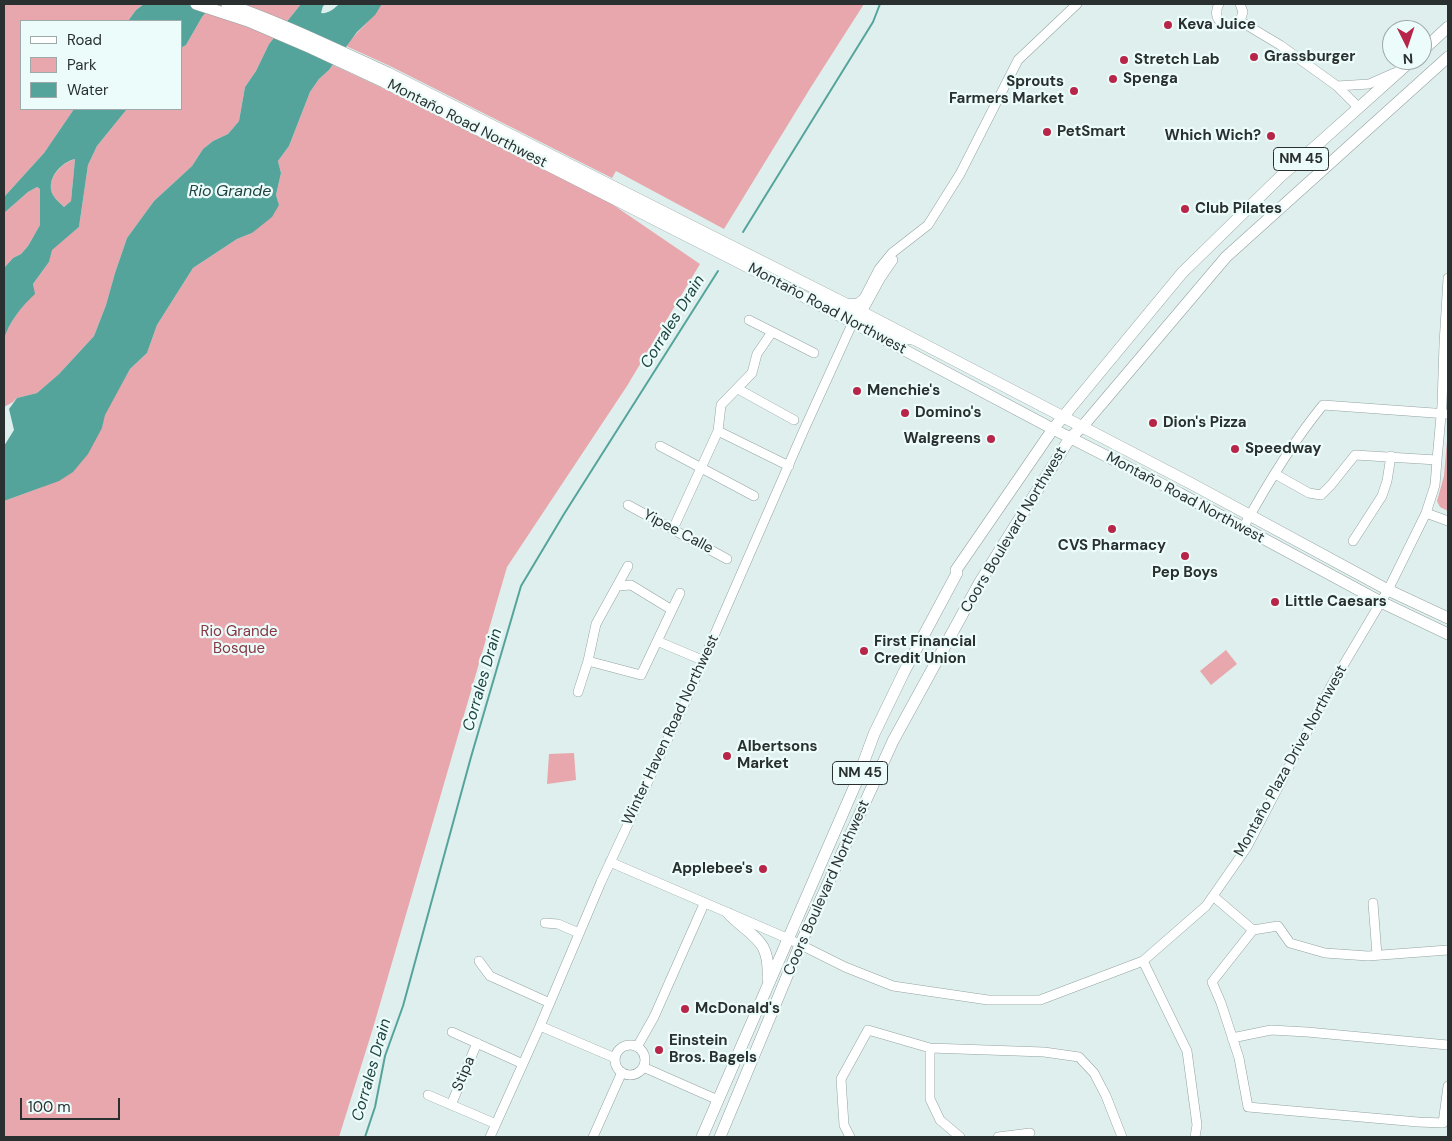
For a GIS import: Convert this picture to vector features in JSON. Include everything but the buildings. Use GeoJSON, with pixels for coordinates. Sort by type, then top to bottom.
{"type":"FeatureCollection","features":[{"type":"Feature","properties":{"kind":"main road","name":"Montaño Road Northwest"},"geometry":{"type":"LineString","coordinates":[[196,4],[248,21],[368,74],[605,190],[846,304],[1388,590],[1448,618]]}},
{"type":"Feature","properties":{"kind":"main road","name":"Montaño Road Northwest"},"geometry":{"type":"LineString","coordinates":[[226,4],[300,33],[388,73],[1070,438],[1179,493],[1381,602],[1448,634]]}},
{"type":"Feature","properties":{"kind":"main road"},"geometry":{"type":"LineString","coordinates":[[1432,42],[1448,27]]}},
{"type":"Feature","properties":{"kind":"main road","name":"Coors Boulevard Northwest"},"geometry":{"type":"LineString","coordinates":[[720,1137],[800,945],[893,741],[980,582],[1070,438],[1082,427],[1226,257],[1448,57]]}},
{"type":"Feature","properties":{"kind":"main road","name":"Coors Boulevard Northwest"},"geometry":{"type":"LineString","coordinates":[[702,1137],[856,783],[874,734],[904,672],[957,572],[956,570],[1053,429],[1182,273],[1280,176],[1401,70]]}},
{"type":"Feature","properties":{"kind":"main road"},"geometry":{"type":"LineString","coordinates":[[729,914],[742,927],[755,935],[763,945],[769,963],[768,987]]}},
{"type":"Feature","properties":{"kind":"street"},"geometry":{"type":"LineString","coordinates":[[846,304],[858,303],[864,298],[879,269],[892,253],[928,225],[960,174],[1018,60],[1077,4]]}},
{"type":"Feature","properties":{"kind":"street"},"geometry":{"type":"LineString","coordinates":[[1218,4],[1216,14],[1219,21],[1232,26],[1240,21],[1244,12],[1240,4]]}},
{"type":"Feature","properties":{"kind":"street"},"geometry":{"type":"LineString","coordinates":[[1240,21],[1280,45],[1337,86],[1359,108]]}},
{"type":"Feature","properties":{"kind":"street"},"geometry":{"type":"LineString","coordinates":[[1337,86],[1369,84],[1401,70]]}},
{"type":"Feature","properties":{"kind":"street"},"geometry":{"type":"LineString","coordinates":[[799,294],[820,299],[853,314],[862,312],[896,255],[897,250]]}},
{"type":"Feature","properties":{"kind":"street","name":"Montaño Plaza Drive Northwest"},"geometry":{"type":"LineString","coordinates":[[610,862],[788,939],[844,967],[893,986],[988,1000],[1040,1000],[1143,961],[1206,906],[1247,847],[1331,686],[1388,590],[1426,513],[1435,486],[1437,460],[1445,413],[1448,278]]}},
{"type":"Feature","properties":{"kind":"street"},"geometry":{"type":"LineString","coordinates":[[853,322],[860,319],[899,338],[916,340]]}},
{"type":"Feature","properties":{"kind":"street"},"geometry":{"type":"LineString","coordinates":[[749,320],[814,354]]}},
{"type":"Feature","properties":{"kind":"street","name":"Winter Haven Road Northwest"},"geometry":{"type":"LineString","coordinates":[[490,1137],[550,1004],[610,862],[686,700],[702,660],[853,322]]}},
{"type":"Feature","properties":{"kind":"street"},"geometry":{"type":"LineString","coordinates":[[673,529],[718,432],[722,405],[752,373],[757,354],[772,332]]}},
{"type":"Feature","properties":{"kind":"street"},"geometry":{"type":"LineString","coordinates":[[738,389],[794,420]]}},
{"type":"Feature","properties":{"kind":"street"},"geometry":{"type":"LineString","coordinates":[[1243,528],[1275,474],[1323,405],[1445,413]]}},
{"type":"Feature","properties":{"kind":"street"},"geometry":{"type":"LineString","coordinates":[[718,432],[789,466]]}},
{"type":"Feature","properties":{"kind":"street"},"geometry":{"type":"LineString","coordinates":[[660,446],[754,496]]}},
{"type":"Feature","properties":{"kind":"street"},"geometry":{"type":"LineString","coordinates":[[1275,474],[1309,493],[1321,495],[1332,486],[1355,455],[1437,460]]}},
{"type":"Feature","properties":{"kind":"street"},"geometry":{"type":"LineString","coordinates":[[1353,540],[1382,496],[1387,481],[1391,456]]}},
{"type":"Feature","properties":{"kind":"street","name":"Yipee Calle"},"geometry":{"type":"LineString","coordinates":[[628,505],[728,559]]}},
{"type":"Feature","properties":{"kind":"street"},"geometry":{"type":"LineString","coordinates":[[1426,513],[1448,521]]}},
{"type":"Feature","properties":{"kind":"street"},"geometry":{"type":"LineString","coordinates":[[578,692],[588,661],[596,624],[628,566]]}},
{"type":"Feature","properties":{"kind":"street"},"geometry":{"type":"LineString","coordinates":[[617,586],[631,585],[672,610]]}},
{"type":"Feature","properties":{"kind":"street"},"geometry":{"type":"LineString","coordinates":[[588,661],[641,675],[680,593]]}},
{"type":"Feature","properties":{"kind":"street"},"geometry":{"type":"LineString","coordinates":[[657,641],[702,660]]}},
{"type":"Feature","properties":{"kind":"street"},"geometry":{"type":"LineString","coordinates":[[1213,896],[1253,930]]}},
{"type":"Feature","properties":{"kind":"street"},"geometry":{"type":"LineString","coordinates":[[1373,902],[1377,955]]}},
{"type":"Feature","properties":{"kind":"street"},"geometry":{"type":"LineString","coordinates":[[638,1047],[654,1017],[704,904]]}},
{"type":"Feature","properties":{"kind":"street"},"geometry":{"type":"LineString","coordinates":[[545,923],[558,924],[580,933]]}},
{"type":"Feature","properties":{"kind":"street"},"geometry":{"type":"LineString","coordinates":[[1448,950],[1377,955],[1325,954],[1290,943],[1278,926],[1253,930],[1212,982],[1239,1058],[1248,1107],[1408,1122],[1444,1123],[1448,1086]]}},
{"type":"Feature","properties":{"kind":"street"},"geometry":{"type":"LineString","coordinates":[[479,961],[490,976],[550,1004]]}},
{"type":"Feature","properties":{"kind":"street"},"geometry":{"type":"LineString","coordinates":[[1143,961],[1188,1050],[1197,1125],[1196,1137]]}},
{"type":"Feature","properties":{"kind":"street"},"geometry":{"type":"LineString","coordinates":[[540,1026],[615,1058]]}},
{"type":"Feature","properties":{"kind":"street"},"geometry":{"type":"LineString","coordinates":[[838,1137],[849,1136],[844,1125],[841,1079],[868,1030],[930,1048],[1044,1052],[1079,1057],[1094,1073],[1106,1096],[1122,1137]]}},
{"type":"Feature","properties":{"kind":"street"},"geometry":{"type":"LineString","coordinates":[[1232,1038],[1271,1030],[1448,1045]]}},
{"type":"Feature","properties":{"kind":"street"},"geometry":{"type":"LineString","coordinates":[[452,1032],[523,1064]]}},
{"type":"Feature","properties":{"kind":"street","name":"Stipa"},"geometry":{"type":"LineString","coordinates":[[451,1105],[477,1043]]}},
{"type":"Feature","properties":{"kind":"street"},"geometry":{"type":"LineString","coordinates":[[632,1045],[638,1047],[644,1056],[643,1067],[638,1073],[622,1072],[616,1066],[615,1058],[619,1050],[632,1045]]}},
{"type":"Feature","properties":{"kind":"street"},"geometry":{"type":"LineString","coordinates":[[930,1048],[930,1099],[940,1120],[960,1137]]}},
{"type":"Feature","properties":{"kind":"street"},"geometry":{"type":"LineString","coordinates":[[643,1067],[718,1100]]}},
{"type":"Feature","properties":{"kind":"street"},"geometry":{"type":"LineString","coordinates":[[593,1137],[622,1072]]}},
{"type":"Feature","properties":{"kind":"street"},"geometry":{"type":"LineString","coordinates":[[428,1095],[496,1124]]}},
{"type":"Feature","properties":{"kind":"street"},"geometry":{"type":"LineString","coordinates":[[998,1137],[1030,1133]]}},
{"type":"Feature","properties":{"kind":"green space"},"geometry":{"type":"Polygon","coordinates":[[[4,4],[144,4],[136,10],[129,20],[20,20],[20,110],[73,110],[44,153],[4,197],[4,4]]]}},
{"type":"Feature","properties":{"kind":"green space"},"geometry":{"type":"Polygon","coordinates":[[[213,4],[301,4],[269,44],[256,71],[245,87],[239,121],[228,134],[213,141],[203,149],[192,166],[154,201],[127,238],[94,336],[59,374],[37,393],[17,398],[4,407],[4,340],[6,334],[16,315],[34,294],[33,284],[49,262],[51,250],[79,227],[88,165],[97,146],[126,110],[182,110],[182,47],[186,45],[202,17],[213,4]]]}},
{"type":"Feature","properties":{"kind":"green space"},"geometry":{"type":"Polygon","coordinates":[[[382,4],[864,4],[724,229],[616,171],[612,178],[390,66],[346,46],[382,4]]]}},
{"type":"Feature","properties":{"kind":"green space","name":"Rio Grande Bosque"},"geometry":{"type":"Polygon","coordinates":[[[333,65],[406,99],[606,200],[700,264],[627,386],[507,567],[373,1028],[339,1137],[4,1137],[4,501],[42,487],[102,428],[104,415],[130,369],[147,353],[157,325],[193,268],[237,239],[252,233],[279,205],[276,195],[281,173],[278,161],[289,146],[310,92],[319,79],[333,65]]]}},
{"type":"Feature","properties":{"kind":"green space"},"geometry":{"type":"Polygon","coordinates":[[[75,159],[71,201],[64,207],[53,195],[51,184],[60,168],[75,159]]]}},
{"type":"Feature","properties":{"kind":"green space"},"geometry":{"type":"Polygon","coordinates":[[[37,187],[40,189],[40,225],[28,246],[4,268],[4,213],[28,192],[37,187]]]}},
{"type":"Feature","properties":{"kind":"green space"},"geometry":{"type":"Polygon","coordinates":[[[1448,429],[1448,511],[1440,507],[1437,501],[1444,476],[1448,429]]]}},
{"type":"Feature","properties":{"kind":"green space"},"geometry":{"type":"Polygon","coordinates":[[[1226,650],[1237,664],[1211,685],[1200,671],[1226,650]]]}},
{"type":"Feature","properties":{"kind":"green space"},"geometry":{"type":"Polygon","coordinates":[[[574,753],[576,780],[547,784],[549,754],[574,753]]]}},
{"type":"Feature","properties":{"kind":"water"},"geometry":{"type":"Polygon","coordinates":[[[144,4],[213,4],[202,17],[186,45],[182,47],[182,20],[129,20],[136,10],[144,4]]]}},
{"type":"Feature","properties":{"kind":"water","name":"Rio Grande"},"geometry":{"type":"Polygon","coordinates":[[[301,4],[326,4],[323,6],[321,13],[326,13],[339,4],[382,4],[375,15],[357,32],[310,92],[289,146],[278,161],[281,173],[276,195],[279,205],[272,217],[252,233],[237,239],[193,268],[157,325],[147,353],[130,369],[105,415],[102,428],[88,454],[73,472],[59,481],[4,501],[4,446],[14,430],[9,409],[17,398],[37,393],[59,374],[94,336],[127,238],[154,201],[192,166],[203,149],[213,141],[228,134],[239,121],[245,87],[256,71],[269,44],[301,4]]]}},
{"type":"Feature","properties":{"kind":"water"},"geometry":{"type":"Polygon","coordinates":[[[73,110],[126,110],[97,146],[88,165],[79,227],[52,250],[49,262],[33,284],[35,294],[16,315],[4,340],[4,268],[28,246],[40,225],[40,189],[37,187],[28,192],[4,213],[4,197],[44,153],[73,110]],[[75,159],[65,164],[56,172],[51,183],[53,195],[64,207],[71,201],[75,159]]]}},
{"type":"Feature","properties":{"kind":"waterway","name":"Corrales Drain"},"geometry":{"type":"LineString","coordinates":[[743,232],[873,22],[880,4]]}},
{"type":"Feature","properties":{"kind":"waterway","name":"Corrales Drain"},"geometry":{"type":"LineString","coordinates":[[365,1137],[375,1107],[385,1056],[403,1006],[471,757],[521,586],[564,514],[718,271]]}},
{"type":"Feature","properties":{"kind":"place","name":"Keva Juice"},"geometry":{"type":"Point","coordinates":[1168,25]}},
{"type":"Feature","properties":{"kind":"place","name":"Grassburger"},"geometry":{"type":"Point","coordinates":[1254,57]}},
{"type":"Feature","properties":{"kind":"place","name":"Stretch Lab"},"geometry":{"type":"Point","coordinates":[1124,60]}},
{"type":"Feature","properties":{"kind":"place","name":"Spenga"},"geometry":{"type":"Point","coordinates":[1113,79]}},
{"type":"Feature","properties":{"kind":"place","name":"Sprouts Farmers Market"},"geometry":{"type":"Point","coordinates":[1074,91]}},
{"type":"Feature","properties":{"kind":"place","name":"PetSmart"},"geometry":{"type":"Point","coordinates":[1047,132]}},
{"type":"Feature","properties":{"kind":"place","name":"Which Wich?"},"geometry":{"type":"Point","coordinates":[1271,136]}},
{"type":"Feature","properties":{"kind":"place","name":"Club Pilates"},"geometry":{"type":"Point","coordinates":[1185,209]}},
{"type":"Feature","properties":{"kind":"place","name":"Menchie's"},"geometry":{"type":"Point","coordinates":[857,391]}},
{"type":"Feature","properties":{"kind":"place","name":"Domino's"},"geometry":{"type":"Point","coordinates":[905,413]}},
{"type":"Feature","properties":{"kind":"place","name":"Dion's Pizza"},"geometry":{"type":"Point","coordinates":[1153,423]}},
{"type":"Feature","properties":{"kind":"place","name":"Walgreens"},"geometry":{"type":"Point","coordinates":[991,439]}},
{"type":"Feature","properties":{"kind":"place","name":"Speedway"},"geometry":{"type":"Point","coordinates":[1235,449]}},
{"type":"Feature","properties":{"kind":"place","name":"CVS Pharmacy"},"geometry":{"type":"Point","coordinates":[1112,529]}},
{"type":"Feature","properties":{"kind":"place","name":"Pep Boys"},"geometry":{"type":"Point","coordinates":[1185,556]}},
{"type":"Feature","properties":{"kind":"place","name":"Little Caesars"},"geometry":{"type":"Point","coordinates":[1275,602]}},
{"type":"Feature","properties":{"kind":"place","name":"First Financial Credit Union"},"geometry":{"type":"Point","coordinates":[864,651]}},
{"type":"Feature","properties":{"kind":"place","name":"Albertsons Market"},"geometry":{"type":"Point","coordinates":[727,756]}},
{"type":"Feature","properties":{"kind":"place","name":"Applebee's"},"geometry":{"type":"Point","coordinates":[763,869]}},
{"type":"Feature","properties":{"kind":"place","name":"McDonald's"},"geometry":{"type":"Point","coordinates":[685,1009]}},
{"type":"Feature","properties":{"kind":"place","name":"Einstein Bros. Bagels"},"geometry":{"type":"Point","coordinates":[659,1050]}}]}
